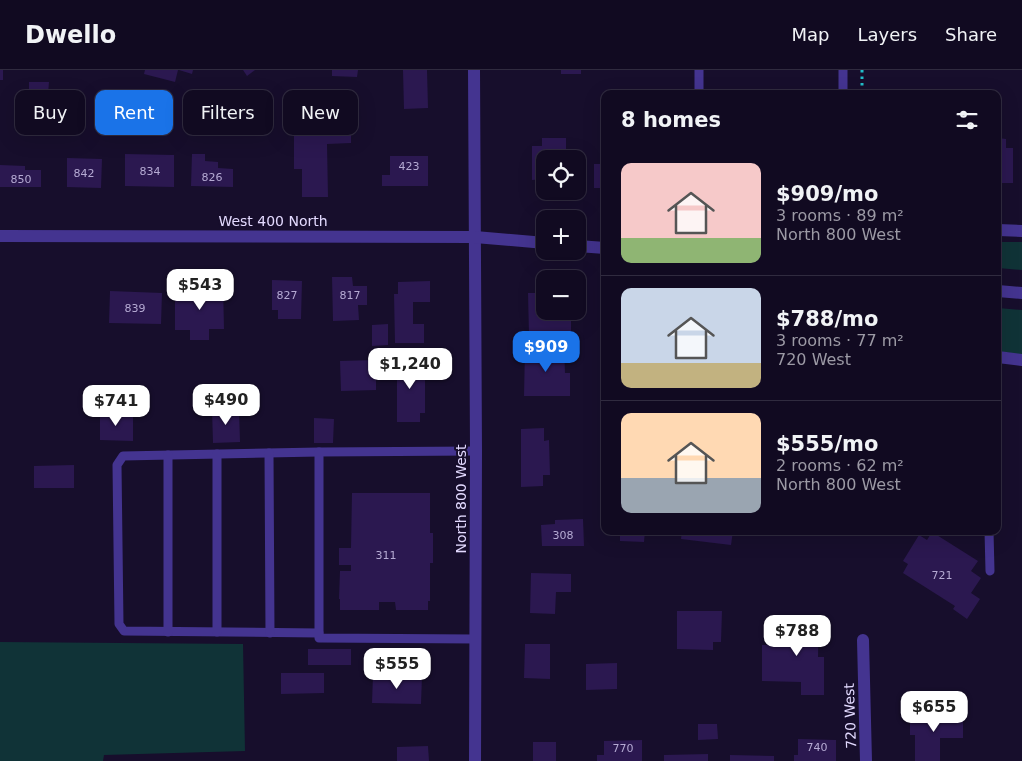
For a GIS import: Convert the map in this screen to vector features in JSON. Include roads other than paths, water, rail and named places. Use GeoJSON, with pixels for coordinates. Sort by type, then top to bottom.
{"type":"FeatureCollection","features":[{"type":"Feature","properties":{"kind":"street","name":"North 800 West"},"geometry":{"type":"LineString","coordinates":[[474,70],[475,761]]}},
{"type":"Feature","properties":{"kind":"street"},"geometry":{"type":"LineString","coordinates":[[1001,230],[1022,230]]}},
{"type":"Feature","properties":{"kind":"street","name":"West 400 North"},"geometry":{"type":"LineString","coordinates":[[0,236],[475,237],[536,242]]}},
{"type":"Feature","properties":{"kind":"street"},"geometry":{"type":"LineString","coordinates":[[586,247],[601,248]]}},
{"type":"Feature","properties":{"kind":"street"},"geometry":{"type":"LineString","coordinates":[[1001,291],[1022,293]]}},
{"type":"Feature","properties":{"kind":"street"},"geometry":{"type":"LineString","coordinates":[[1001,357],[1022,360]]}},
{"type":"Feature","properties":{"kind":"street","name":"720 West"},"geometry":{"type":"LineString","coordinates":[[863,640],[866,761]]}},
{"type":"Feature","properties":{"kind":"lane"},"geometry":{"type":"LineString","coordinates":[[699,70],[699,90]]}},
{"type":"Feature","properties":{"kind":"lane"},"geometry":{"type":"LineString","coordinates":[[843,70],[843,90]]}},
{"type":"Feature","properties":{"kind":"lane"},"geometry":{"type":"LineString","coordinates":[[319,633],[124,632],[119,624],[117,464],[123,456],[476,451]]}},
{"type":"Feature","properties":{"kind":"lane"},"geometry":{"type":"LineString","coordinates":[[319,452],[319,638],[475,639]]}},
{"type":"Feature","properties":{"kind":"lane"},"geometry":{"type":"LineString","coordinates":[[269,453],[270,633]]}},
{"type":"Feature","properties":{"kind":"lane"},"geometry":{"type":"LineString","coordinates":[[217,454],[217,632]]}},
{"type":"Feature","properties":{"kind":"lane"},"geometry":{"type":"LineString","coordinates":[[168,455],[168,632]]}},
{"type":"Feature","properties":{"kind":"lane"},"geometry":{"type":"LineString","coordinates":[[990,535],[990,571]]}}]}
